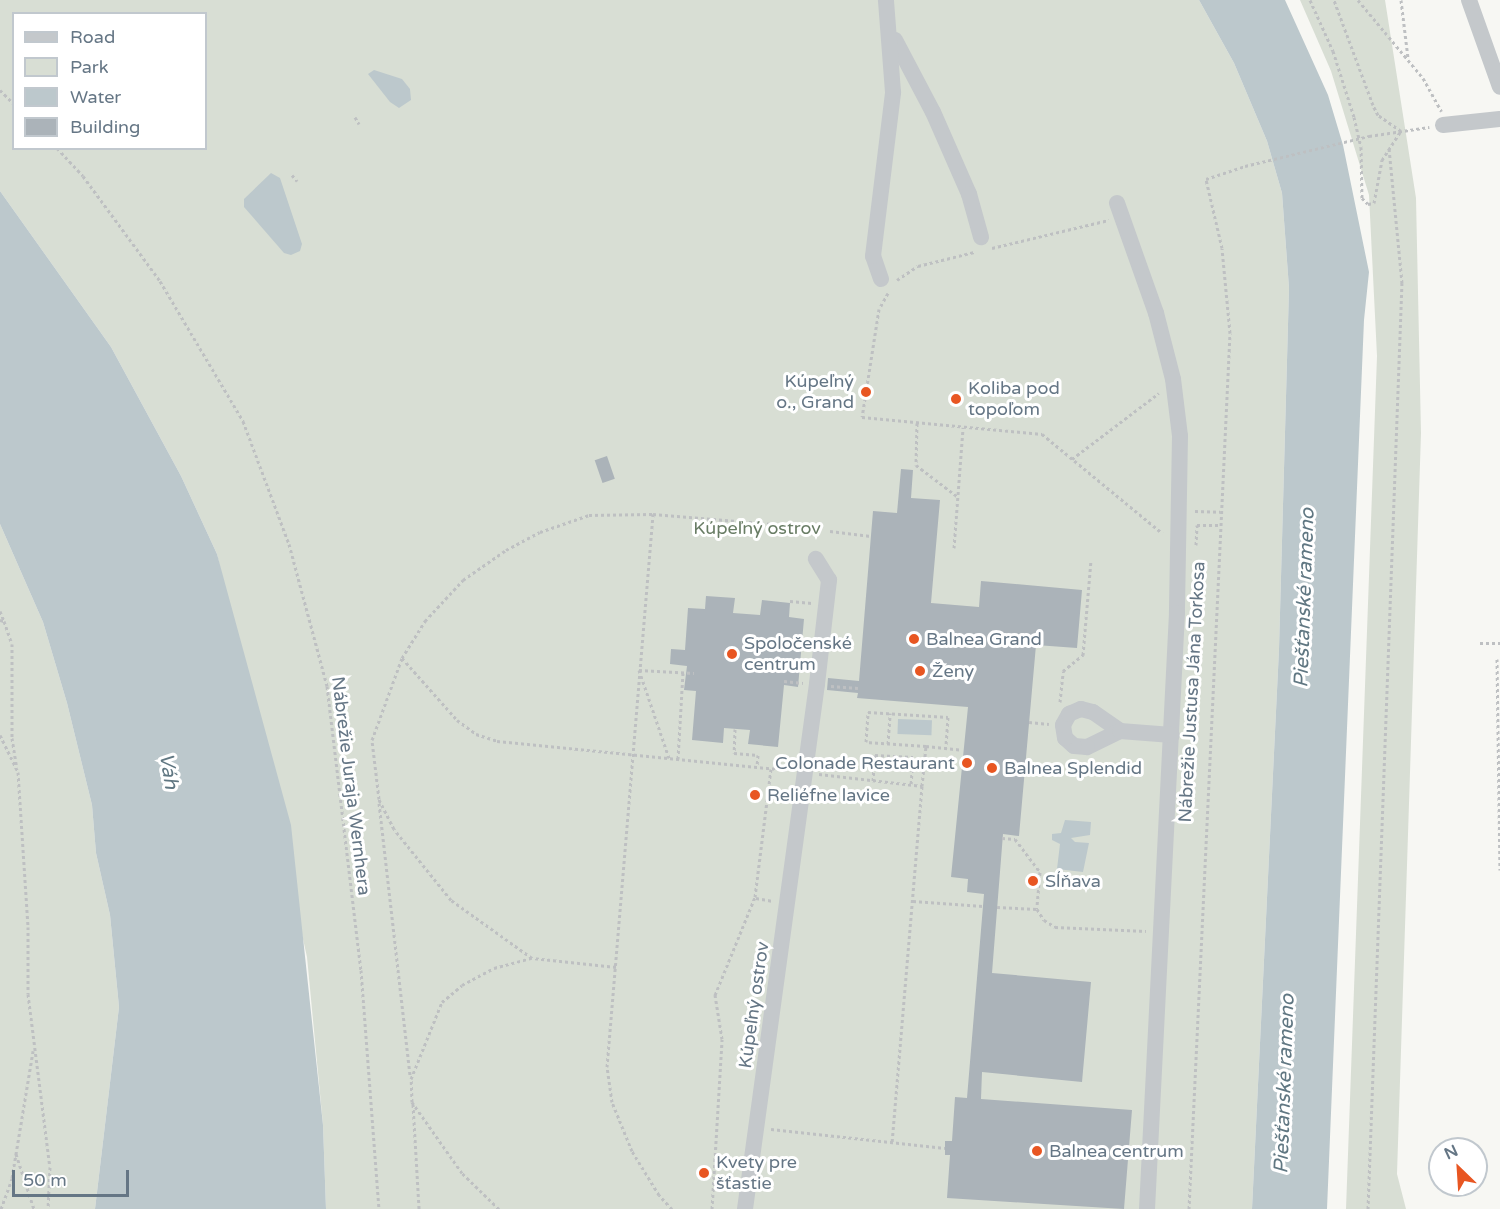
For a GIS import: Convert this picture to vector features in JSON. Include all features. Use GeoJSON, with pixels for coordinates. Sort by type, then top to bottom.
{"type":"FeatureCollection","features":[{"type":"Feature","properties":{"kind":"street"},"geometry":{"type":"LineString","coordinates":[[886,0],[891,31],[893,92],[873,256],[888,284]]}},
{"type":"Feature","properties":{"kind":"street"},"geometry":{"type":"LineString","coordinates":[[1475,1],[1500,87]]}},
{"type":"Feature","properties":{"kind":"street"},"geometry":{"type":"LineString","coordinates":[[891,31],[969,194],[981,246]]}},
{"type":"Feature","properties":{"kind":"street"},"geometry":{"type":"LineString","coordinates":[[1443,125],[1500,119]]}},
{"type":"Feature","properties":{"kind":"street"},"geometry":{"type":"LineString","coordinates":[[1116,211],[1156,313],[1173,379],[1180,435],[1172,735],[1147,1209]]}},
{"type":"Feature","properties":{"kind":"street","name":"Kúpeľný ostrov"},"geometry":{"type":"LineString","coordinates":[[745,1209],[829,580],[816,560]]}},
{"type":"Feature","properties":{"kind":"street"},"geometry":{"type":"LineString","coordinates":[[1120,731],[1172,735]]}},
{"type":"Feature","properties":{"kind":"path"},"geometry":{"type":"LineString","coordinates":[[1310,0],[1333,51],[1354,117],[1361,147],[1360,192],[1368,204],[1378,199],[1377,179],[1389,149],[1401,131]]}},
{"type":"Feature","properties":{"kind":"path"},"geometry":{"type":"LineString","coordinates":[[1334,0],[1378,115],[1401,131],[1443,125],[1437,99],[1409,60],[1358,0]]}},
{"type":"Feature","properties":{"kind":"path"},"geometry":{"type":"LineString","coordinates":[[1401,0],[1409,60]]}},
{"type":"Feature","properties":{"kind":"path"},"geometry":{"type":"LineString","coordinates":[[0,90],[12,102]]}},
{"type":"Feature","properties":{"kind":"path"},"geometry":{"type":"LineString","coordinates":[[355,117],[359,124]]}},
{"type":"Feature","properties":{"kind":"path","name":"Nábrežie Justusa Jána Torkosa"},"geometry":{"type":"LineString","coordinates":[[1189,1209],[1230,333],[1222,248],[1206,179],[1245,166],[1370,136],[1401,131]]}},
{"type":"Feature","properties":{"kind":"path"},"geometry":{"type":"LineString","coordinates":[[1368,1209],[1402,295],[1389,149]]}},
{"type":"Feature","properties":{"kind":"path","name":"Nábrežie Juraja Wernhera"},"geometry":{"type":"LineString","coordinates":[[59,150],[83,176],[160,281],[243,421],[289,544],[327,686],[361,970],[379,1209]]}},
{"type":"Feature","properties":{"kind":"path"},"geometry":{"type":"LineString","coordinates":[[291,175],[297,181]]}},
{"type":"Feature","properties":{"kind":"path"},"geometry":{"type":"LineString","coordinates":[[1116,211],[981,246],[918,266],[888,284],[879,309],[862,417],[1042,434],[1167,538],[1168,527]]}},
{"type":"Feature","properties":{"kind":"path"},"geometry":{"type":"LineString","coordinates":[[1072,459],[1165,389],[1165,399]]}},
{"type":"Feature","properties":{"kind":"path"},"geometry":{"type":"LineString","coordinates":[[917,423],[916,465],[958,498]]}},
{"type":"Feature","properties":{"kind":"path"},"geometry":{"type":"LineString","coordinates":[[954,548],[963,427]]}},
{"type":"Feature","properties":{"kind":"path"},"geometry":{"type":"LineString","coordinates":[[1205,511],[1220,512]]}},
{"type":"Feature","properties":{"kind":"path"},"geometry":{"type":"LineString","coordinates":[[419,1209],[411,1079],[372,740],[402,658],[425,621],[463,580],[506,550],[540,532],[589,516],[653,514],[785,525]]}},
{"type":"Feature","properties":{"kind":"path"},"geometry":{"type":"LineString","coordinates":[[653,514],[607,1067],[612,1102],[632,1151],[658,1195],[672,1209]]}},
{"type":"Feature","properties":{"kind":"path"},"geometry":{"type":"LineString","coordinates":[[830,531],[871,536]]}},
{"type":"Feature","properties":{"kind":"path"},"geometry":{"type":"LineString","coordinates":[[1059,714],[1063,671],[1083,655],[1091,560]]}},
{"type":"Feature","properties":{"kind":"path"},"geometry":{"type":"LineString","coordinates":[[790,601],[826,604]]}},
{"type":"Feature","properties":{"kind":"path"},"geometry":{"type":"LineString","coordinates":[[0,612],[12,644],[12,738],[18,772],[34,1047],[50,1167],[48,1209]]}},
{"type":"Feature","properties":{"kind":"path"},"geometry":{"type":"LineString","coordinates":[[1480,643],[1500,643]]}},
{"type":"Feature","properties":{"kind":"path"},"geometry":{"type":"LineString","coordinates":[[402,658],[458,720],[476,734],[497,741],[922,786]]}},
{"type":"Feature","properties":{"kind":"path"},"geometry":{"type":"LineString","coordinates":[[1497,659],[1500,870]]}},
{"type":"Feature","properties":{"kind":"path"},"geometry":{"type":"LineString","coordinates":[[639,670],[694,674]]}},
{"type":"Feature","properties":{"kind":"path"},"geometry":{"type":"LineString","coordinates":[[639,670],[669,758]]}},
{"type":"Feature","properties":{"kind":"path"},"geometry":{"type":"LineString","coordinates":[[678,759],[682,673]]}},
{"type":"Feature","properties":{"kind":"path"},"geometry":{"type":"LineString","coordinates":[[946,748],[948,717],[868,712],[866,742],[962,750]]}},
{"type":"Feature","properties":{"kind":"path"},"geometry":{"type":"LineString","coordinates":[[888,744],[890,713]]}},
{"type":"Feature","properties":{"kind":"path"},"geometry":{"type":"LineString","coordinates":[[735,729],[734,753],[758,755],[757,767]]}},
{"type":"Feature","properties":{"kind":"path"},"geometry":{"type":"LineString","coordinates":[[0,735],[18,772]]}},
{"type":"Feature","properties":{"kind":"path"},"geometry":{"type":"LineString","coordinates":[[892,1142],[926,746]]}},
{"type":"Feature","properties":{"kind":"path"},"geometry":{"type":"LineString","coordinates":[[873,781],[875,755],[913,757],[911,785]]}},
{"type":"Feature","properties":{"kind":"path"},"geometry":{"type":"LineString","coordinates":[[712,1209],[722,1039],[716,995],[755,897],[771,769]]}},
{"type":"Feature","properties":{"kind":"path"},"geometry":{"type":"LineString","coordinates":[[379,799],[394,829],[452,900],[532,958]]}},
{"type":"Feature","properties":{"kind":"path"},"geometry":{"type":"LineString","coordinates":[[1002,838],[1015,839],[1040,872],[1037,909]]}},
{"type":"Feature","properties":{"kind":"path"},"geometry":{"type":"LineString","coordinates":[[912,901],[983,906]]}},
{"type":"Feature","properties":{"kind":"path"},"geometry":{"type":"LineString","coordinates":[[997,907],[1037,909],[1055,927],[1162,932]]}},
{"type":"Feature","properties":{"kind":"path"},"geometry":{"type":"LineString","coordinates":[[411,1079],[442,1002],[462,985],[494,968],[532,958],[616,967]]}},
{"type":"Feature","properties":{"kind":"path"},"geometry":{"type":"LineString","coordinates":[[1,1209],[16,1153],[34,1047]]}},
{"type":"Feature","properties":{"kind":"path"},"geometry":{"type":"LineString","coordinates":[[412,1102],[462,1173],[499,1209]]}},
{"type":"Feature","properties":{"kind":"path"},"geometry":{"type":"LineString","coordinates":[[757,1128],[945,1148]]}},
{"type":"Feature","properties":{"kind":"path"},"geometry":{"type":"LineString","coordinates":[[16,1153],[34,1209]]}},
{"type":"Feature","properties":{"kind":"green space","name":"Kúpeľný ostrov"},"geometry":{"type":"Polygon","coordinates":[[[0,0],[1199,0],[1234,63],[1267,141],[1282,193],[1289,288],[1279,649],[1252,1209],[326,1209],[323,1125],[307,957],[217,554],[181,476],[111,347],[0,191],[0,0]]]}},
{"type":"Feature","properties":{"kind":"green space"},"geometry":{"type":"Polygon","coordinates":[[[1300,0],[1385,0],[1416,198],[1421,433],[1397,1174],[1406,1209],[1346,1209],[1377,356],[1369,195],[1331,71],[1300,0]]]}},
{"type":"Feature","properties":{"kind":"green space"},"geometry":{"type":"Polygon","coordinates":[[[0,524],[43,622],[67,703],[92,805],[96,853],[110,915],[119,1007],[95,1209],[0,1209],[0,524]]]}},
{"type":"Feature","properties":{"kind":"water","name":"Piešťanské rameno"},"geometry":{"type":"Polygon","coordinates":[[[1199,0],[1285,0],[1328,95],[1343,145],[1369,272],[1364,320],[1327,1209],[1252,1209],[1279,649],[1289,288],[1282,193],[1267,141],[1234,63],[1199,0]]]}},
{"type":"Feature","properties":{"kind":"water"},"geometry":{"type":"Polygon","coordinates":[[[374,70],[402,79],[410,89],[411,100],[399,108],[390,102],[368,74],[374,70]]]}},
{"type":"Feature","properties":{"kind":"water"},"geometry":{"type":"Polygon","coordinates":[[[271,173],[280,178],[302,244],[300,251],[291,255],[284,253],[244,207],[244,199],[271,173]]]}},
{"type":"Feature","properties":{"kind":"water","name":"Váh"},"geometry":{"type":"Polygon","coordinates":[[[0,191],[111,347],[181,476],[217,554],[291,825],[323,1125],[326,1209],[95,1209],[119,1007],[110,915],[96,853],[92,805],[67,703],[43,622],[0,524],[0,191]]]}},
{"type":"Feature","properties":{"kind":"water"},"geometry":{"type":"Polygon","coordinates":[[[898,719],[932,720],[931,735],[897,734],[898,719]]]}},
{"type":"Feature","properties":{"kind":"water"},"geometry":{"type":"Polygon","coordinates":[[[1065,820],[1091,822],[1090,835],[1071,838],[1075,842],[1089,843],[1083,872],[1057,869],[1060,844],[1052,840],[1052,834],[1061,833],[1065,820]]]}},
{"type":"Feature","properties":{"kind":"building"},"geometry":{"type":"Polygon","coordinates":[[[607,456],[615,479],[603,483],[595,460],[607,456]]]}},
{"type":"Feature","properties":{"kind":"building"},"geometry":{"type":"Polygon","coordinates":[[[901,469],[913,470],[911,498],[940,500],[931,603],[979,607],[981,581],[1082,590],[1077,648],[1036,645],[1019,836],[1003,834],[992,973],[1091,982],[1082,1082],[982,1072],[981,1099],[1132,1110],[1124,1209],[947,1198],[950,1155],[945,1155],[945,1141],[952,1141],[955,1097],[967,1098],[984,894],[967,892],[968,879],[951,877],[968,707],[857,698],[858,693],[827,690],[828,678],[859,681],[873,511],[897,513],[901,469]]]}},
{"type":"Feature","properties":{"kind":"building"},"geometry":{"type":"Polygon","coordinates":[[[706,596],[735,598],[733,613],[760,615],[762,600],[790,603],[789,617],[804,619],[798,687],[784,685],[778,747],[748,744],[750,730],[724,728],[723,743],[692,740],[696,691],[684,690],[687,666],[670,664],[671,649],[685,650],[688,608],[705,609],[706,596]]]}},
{"type":"Feature","properties":{"kind":"place","name":"Kúpeľný o., Grand"},"geometry":{"type":"Point","coordinates":[866,392]}},
{"type":"Feature","properties":{"kind":"place","name":"Koliba pod topoľom"},"geometry":{"type":"Point","coordinates":[956,399]}},
{"type":"Feature","properties":{"kind":"place","name":"Balnea Grand"},"geometry":{"type":"Point","coordinates":[914,639]}},
{"type":"Feature","properties":{"kind":"place","name":"Spoločenské centrum"},"geometry":{"type":"Point","coordinates":[732,654]}},
{"type":"Feature","properties":{"kind":"place","name":"Ženy"},"geometry":{"type":"Point","coordinates":[920,671]}},
{"type":"Feature","properties":{"kind":"place","name":"Colonade Restaurant"},"geometry":{"type":"Point","coordinates":[967,763]}},
{"type":"Feature","properties":{"kind":"place","name":"Balnea Splendid"},"geometry":{"type":"Point","coordinates":[992,768]}},
{"type":"Feature","properties":{"kind":"place","name":"Reliéfne lavice"},"geometry":{"type":"Point","coordinates":[755,795]}},
{"type":"Feature","properties":{"kind":"place","name":"Sĺňava"},"geometry":{"type":"Point","coordinates":[1033,881]}},
{"type":"Feature","properties":{"kind":"place","name":"Balnea centrum"},"geometry":{"type":"Point","coordinates":[1037,1151]}},
{"type":"Feature","properties":{"kind":"place","name":"Kvety pre šťastie"},"geometry":{"type":"Point","coordinates":[704,1173]}}]}
